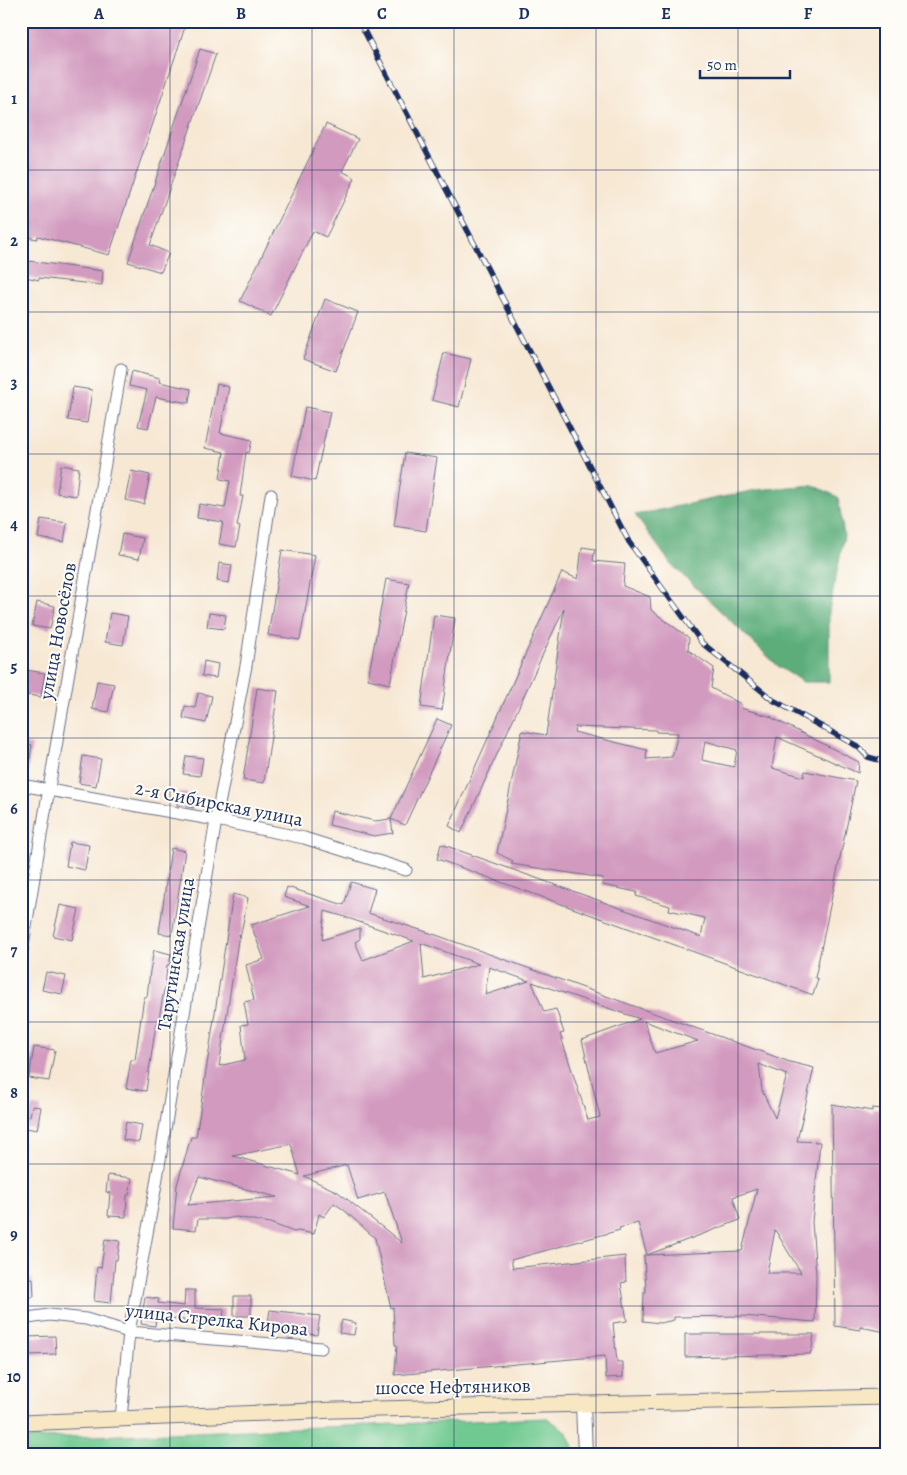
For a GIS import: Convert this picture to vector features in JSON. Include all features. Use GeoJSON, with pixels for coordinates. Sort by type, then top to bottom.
{"type":"FeatureCollection","features":[{"type":"Feature","properties":{"kind":"main road","name":"шоссе Нефтяников"},"geometry":{"type":"LineString","coordinates":[[21,1423],[336,1410],[886,1397]]}},
{"type":"Feature","properties":{"kind":"street","name":"улица Новосёлов"},"geometry":{"type":"LineString","coordinates":[[21,958],[48,789],[121,370]]}},
{"type":"Feature","properties":{"kind":"street","name":"Тарутинская улица"},"geometry":{"type":"LineString","coordinates":[[121,1419],[129,1332],[155,1190],[216,820],[246,666],[271,495]]}},
{"type":"Feature","properties":{"kind":"street","name":"2-я Сибирская улица"},"geometry":{"type":"LineString","coordinates":[[21,785],[304,838],[406,870]]}},
{"type":"Feature","properties":{"kind":"street","name":"улица Стрелка Кирова"},"geometry":{"type":"LineString","coordinates":[[21,1319],[49,1315],[86,1319],[129,1332],[321,1348]]}},
{"type":"Feature","properties":{"kind":"street"},"geometry":{"type":"LineString","coordinates":[[583,1404],[585,1454]]}},
{"type":"Feature","properties":{"kind":"green space"},"geometry":{"type":"Polygon","coordinates":[[[813,485],[838,497],[844,536],[829,611],[829,682],[803,682],[779,667],[671,564],[635,515],[756,490],[813,485]]]}},
{"type":"Feature","properties":{"kind":"green space"},"geometry":{"type":"Polygon","coordinates":[[[547,1418],[566,1431],[576,1454],[21,1454],[21,1439],[547,1418]]]}},
{"type":"Feature","properties":{"kind":"building"},"geometry":{"type":"Polygon","coordinates":[[[21,21],[187,21],[109,255],[38,236],[37,239],[21,236],[21,222],[25,210],[21,210],[21,21]]]}},
{"type":"Feature","properties":{"kind":"building"},"geometry":{"type":"Polygon","coordinates":[[[200,49],[216,54],[150,245],[169,253],[161,272],[128,262],[200,49]]]}},
{"type":"Feature","properties":{"kind":"building"},"geometry":{"type":"Polygon","coordinates":[[[326,124],[358,139],[342,171],[355,178],[326,237],[313,231],[271,316],[240,301],[326,124]]]}},
{"type":"Feature","properties":{"kind":"building"},"geometry":{"type":"Polygon","coordinates":[[[21,260],[103,271],[102,285],[39,278],[39,280],[21,276],[21,260]]]}},
{"type":"Feature","properties":{"kind":"building"},"geometry":{"type":"Polygon","coordinates":[[[325,299],[358,312],[336,371],[303,359],[325,299]]]}},
{"type":"Feature","properties":{"kind":"building"},"geometry":{"type":"Polygon","coordinates":[[[444,353],[471,359],[459,407],[432,400],[444,353]]]}},
{"type":"Feature","properties":{"kind":"building"},"geometry":{"type":"Polygon","coordinates":[[[132,371],[160,378],[159,382],[191,389],[189,403],[156,397],[148,428],[138,426],[147,390],[129,386],[132,371]]]}},
{"type":"Feature","properties":{"kind":"building"},"geometry":{"type":"Polygon","coordinates":[[[217,384],[229,387],[220,433],[252,440],[249,453],[246,452],[240,496],[243,496],[237,526],[240,527],[236,547],[219,544],[223,522],[197,518],[199,504],[225,508],[230,481],[220,479],[224,452],[205,448],[217,384]]]}},
{"type":"Feature","properties":{"kind":"building"},"geometry":{"type":"Polygon","coordinates":[[[73,387],[92,390],[87,423],[68,420],[73,387]]]}},
{"type":"Feature","properties":{"kind":"building"},"geometry":{"type":"Polygon","coordinates":[[[305,407],[330,412],[315,481],[292,476],[305,407]]]}},
{"type":"Feature","properties":{"kind":"building"},"geometry":{"type":"Polygon","coordinates":[[[405,453],[437,458],[426,531],[394,526],[405,453]]]}},
{"type":"Feature","properties":{"kind":"building"},"geometry":{"type":"Polygon","coordinates":[[[61,465],[79,468],[76,496],[57,493],[61,465]]]}},
{"type":"Feature","properties":{"kind":"building"},"geometry":{"type":"Polygon","coordinates":[[[131,471],[150,475],[144,504],[125,500],[131,471]]]}},
{"type":"Feature","properties":{"kind":"building"},"geometry":{"type":"Polygon","coordinates":[[[41,519],[67,523],[64,542],[38,538],[41,519]]]}},
{"type":"Feature","properties":{"kind":"building"},"geometry":{"type":"Polygon","coordinates":[[[122,534],[143,538],[139,559],[118,555],[122,534]]]}},
{"type":"Feature","properties":{"kind":"building"},"geometry":{"type":"Polygon","coordinates":[[[582,547],[595,549],[593,561],[625,564],[623,586],[650,597],[651,610],[689,638],[688,650],[714,668],[711,688],[741,704],[741,708],[772,717],[859,762],[858,773],[777,737],[772,768],[804,777],[805,771],[856,781],[815,978],[818,979],[813,995],[437,859],[441,844],[701,937],[705,918],[669,910],[670,906],[636,896],[637,892],[602,885],[603,878],[511,864],[513,861],[497,853],[522,731],[546,735],[564,608],[461,833],[449,826],[562,572],[578,579],[582,547]],[[575,727],[574,732],[647,750],[646,759],[672,757],[678,733],[656,732],[656,730],[575,727]],[[705,741],[702,760],[734,767],[737,750],[705,741]]]}},
{"type":"Feature","properties":{"kind":"building"},"geometry":{"type":"Polygon","coordinates":[[[282,550],[315,555],[300,640],[268,635],[282,550]]]}},
{"type":"Feature","properties":{"kind":"building"},"geometry":{"type":"Polygon","coordinates":[[[219,563],[232,565],[229,583],[217,581],[219,563]]]}},
{"type":"Feature","properties":{"kind":"building"},"geometry":{"type":"Polygon","coordinates":[[[386,579],[409,583],[390,684],[368,679],[386,579]]]}},
{"type":"Feature","properties":{"kind":"building"},"geometry":{"type":"Polygon","coordinates":[[[37,602],[55,606],[50,629],[32,626],[37,602]]]}},
{"type":"Feature","properties":{"kind":"building"},"geometry":{"type":"Polygon","coordinates":[[[110,613],[128,616],[123,645],[105,642],[110,613]]]}},
{"type":"Feature","properties":{"kind":"building"},"geometry":{"type":"Polygon","coordinates":[[[209,613],[226,615],[224,629],[207,627],[209,613]]]}},
{"type":"Feature","properties":{"kind":"building"},"geometry":{"type":"Polygon","coordinates":[[[434,615],[455,618],[442,710],[421,707],[434,615]]]}},
{"type":"Feature","properties":{"kind":"building"},"geometry":{"type":"Polygon","coordinates":[[[204,661],[218,664],[216,678],[202,676],[204,661]]]}},
{"type":"Feature","properties":{"kind":"building"},"geometry":{"type":"Polygon","coordinates":[[[26,670],[45,673],[41,697],[22,694],[26,670]]]}},
{"type":"Feature","properties":{"kind":"building"},"geometry":{"type":"Polygon","coordinates":[[[97,681],[114,684],[108,712],[92,709],[97,681]]]}},
{"type":"Feature","properties":{"kind":"building"},"geometry":{"type":"Polygon","coordinates":[[[257,688],[278,691],[264,783],[243,780],[257,688]]]}},
{"type":"Feature","properties":{"kind":"building"},"geometry":{"type":"Polygon","coordinates":[[[198,693],[212,696],[206,723],[183,718],[185,706],[195,708],[198,693]]]}},
{"type":"Feature","properties":{"kind":"building"},"geometry":{"type":"Polygon","coordinates":[[[437,719],[451,725],[405,825],[391,819],[437,719]]]}},
{"type":"Feature","properties":{"kind":"building"},"geometry":{"type":"Polygon","coordinates":[[[21,743],[32,745],[27,778],[21,778],[21,743]]]}},
{"type":"Feature","properties":{"kind":"building"},"geometry":{"type":"Polygon","coordinates":[[[83,756],[101,759],[96,786],[79,783],[83,756]]]}},
{"type":"Feature","properties":{"kind":"building"},"geometry":{"type":"Polygon","coordinates":[[[186,756],[203,758],[200,776],[183,774],[186,756]]]}},
{"type":"Feature","properties":{"kind":"building"},"geometry":{"type":"Polygon","coordinates":[[[179,792],[196,795],[194,808],[177,805],[179,792]]]}},
{"type":"Feature","properties":{"kind":"building"},"geometry":{"type":"Polygon","coordinates":[[[332,811],[375,821],[391,819],[393,833],[374,836],[329,825],[332,811]]]}},
{"type":"Feature","properties":{"kind":"building"},"geometry":{"type":"Polygon","coordinates":[[[70,842],[89,845],[85,870],[66,866],[70,842]]]}},
{"type":"Feature","properties":{"kind":"building"},"geometry":{"type":"Polygon","coordinates":[[[171,848],[185,851],[172,935],[159,933],[171,848]]]}},
{"type":"Feature","properties":{"kind":"building"},"geometry":{"type":"Polygon","coordinates":[[[351,882],[375,889],[368,913],[436,935],[790,1062],[814,1068],[797,1141],[820,1142],[812,1222],[816,1275],[815,1322],[743,1316],[674,1317],[674,1320],[660,1323],[643,1321],[644,1292],[646,1292],[644,1255],[647,1255],[638,1223],[619,1228],[620,1230],[511,1260],[513,1268],[625,1256],[626,1282],[621,1283],[627,1321],[613,1323],[617,1362],[623,1362],[623,1377],[606,1378],[605,1356],[395,1375],[397,1345],[395,1345],[393,1307],[391,1308],[375,1238],[334,1203],[324,1217],[319,1214],[314,1234],[294,1232],[270,1223],[236,1217],[198,1219],[196,1230],[173,1228],[177,1185],[191,1137],[196,1137],[233,894],[248,898],[240,938],[239,934],[219,1066],[245,1060],[241,1025],[248,1024],[244,1002],[254,1000],[246,965],[264,959],[251,925],[310,906],[284,897],[287,887],[344,905],[351,882]],[[325,911],[322,940],[360,928],[360,939],[355,942],[363,960],[414,941],[325,911]],[[421,943],[424,979],[479,964],[421,943]],[[489,967],[485,995],[529,981],[489,967]],[[532,982],[544,1012],[556,1009],[564,1033],[560,1034],[588,1120],[600,1117],[582,1040],[640,1019],[532,982]],[[644,1021],[655,1053],[698,1041],[644,1021]],[[759,1064],[762,1091],[775,1118],[787,1075],[759,1064]],[[291,1144],[233,1156],[300,1175],[291,1144]],[[347,1165],[304,1176],[338,1192],[402,1243],[385,1192],[358,1200],[347,1165]],[[199,1177],[188,1205],[277,1197],[199,1177]],[[757,1189],[733,1197],[740,1220],[647,1255],[742,1251],[757,1189]],[[775,1230],[767,1273],[801,1273],[775,1230]]]}},
{"type":"Feature","properties":{"kind":"building"},"geometry":{"type":"Polygon","coordinates":[[[60,905],[79,909],[72,940],[53,936],[60,905]]]}},
{"type":"Feature","properties":{"kind":"building"},"geometry":{"type":"Polygon","coordinates":[[[154,950],[171,954],[169,965],[167,965],[165,990],[158,1024],[156,1024],[146,1091],[126,1088],[131,1060],[135,1060],[144,997],[147,997],[154,950]]]}},
{"type":"Feature","properties":{"kind":"building"},"geometry":{"type":"Polygon","coordinates":[[[46,972],[66,976],[62,994],[42,990],[46,972]]]}},
{"type":"Feature","properties":{"kind":"building"},"geometry":{"type":"Polygon","coordinates":[[[34,1047],[55,1050],[49,1081],[29,1078],[34,1047]]]}},
{"type":"Feature","properties":{"kind":"building"},"geometry":{"type":"Polygon","coordinates":[[[832,1104],[872,1111],[872,1108],[884,1109],[886,1115],[886,1332],[860,1327],[860,1330],[835,1326],[832,1104]]]}},
{"type":"Feature","properties":{"kind":"building"},"geometry":{"type":"Polygon","coordinates":[[[32,1106],[41,1107],[37,1130],[21,1127],[21,1114],[30,1116],[32,1106]]]}},
{"type":"Feature","properties":{"kind":"building"},"geometry":{"type":"Polygon","coordinates":[[[126,1122],[142,1125],[139,1142],[123,1140],[126,1122]]]}},
{"type":"Feature","properties":{"kind":"building"},"geometry":{"type":"Polygon","coordinates":[[[108,1175],[132,1178],[129,1195],[127,1195],[126,1217],[108,1216],[110,1193],[106,1192],[108,1175]]]}},
{"type":"Feature","properties":{"kind":"building"},"geometry":{"type":"Polygon","coordinates":[[[105,1239],[120,1241],[117,1260],[115,1260],[111,1303],[94,1301],[97,1267],[101,1268],[105,1239]]]}},
{"type":"Feature","properties":{"kind":"building"},"geometry":{"type":"Polygon","coordinates":[[[33,1278],[34,1297],[21,1298],[21,1279],[33,1278]]]}},
{"type":"Feature","properties":{"kind":"building"},"geometry":{"type":"Polygon","coordinates":[[[185,1290],[195,1290],[195,1308],[224,1309],[223,1324],[194,1322],[194,1325],[184,1325],[184,1320],[156,1317],[155,1326],[141,1324],[145,1297],[159,1299],[158,1303],[184,1306],[185,1290]]]}},
{"type":"Feature","properties":{"kind":"building"},"geometry":{"type":"Polygon","coordinates":[[[234,1296],[251,1296],[251,1316],[234,1316],[234,1296]]]}},
{"type":"Feature","properties":{"kind":"building"},"geometry":{"type":"Polygon","coordinates":[[[270,1310],[320,1316],[317,1335],[267,1329],[270,1310]]]}},
{"type":"Feature","properties":{"kind":"building"},"geometry":{"type":"Polygon","coordinates":[[[342,1320],[356,1323],[354,1335],[339,1333],[342,1320]]]}},
{"type":"Feature","properties":{"kind":"building"},"geometry":{"type":"Polygon","coordinates":[[[685,1334],[814,1334],[810,1354],[685,1357],[685,1334]]]}},
{"type":"Feature","properties":{"kind":"building"},"geometry":{"type":"Polygon","coordinates":[[[55,1336],[56,1354],[28,1355],[27,1337],[55,1336]]]}},
{"type":"Feature","properties":{"kind":"railway"},"geometry":{"type":"LineString","coordinates":[[359,21],[629,542],[702,643],[773,700],[857,746],[868,757],[886,762]]}}]}
